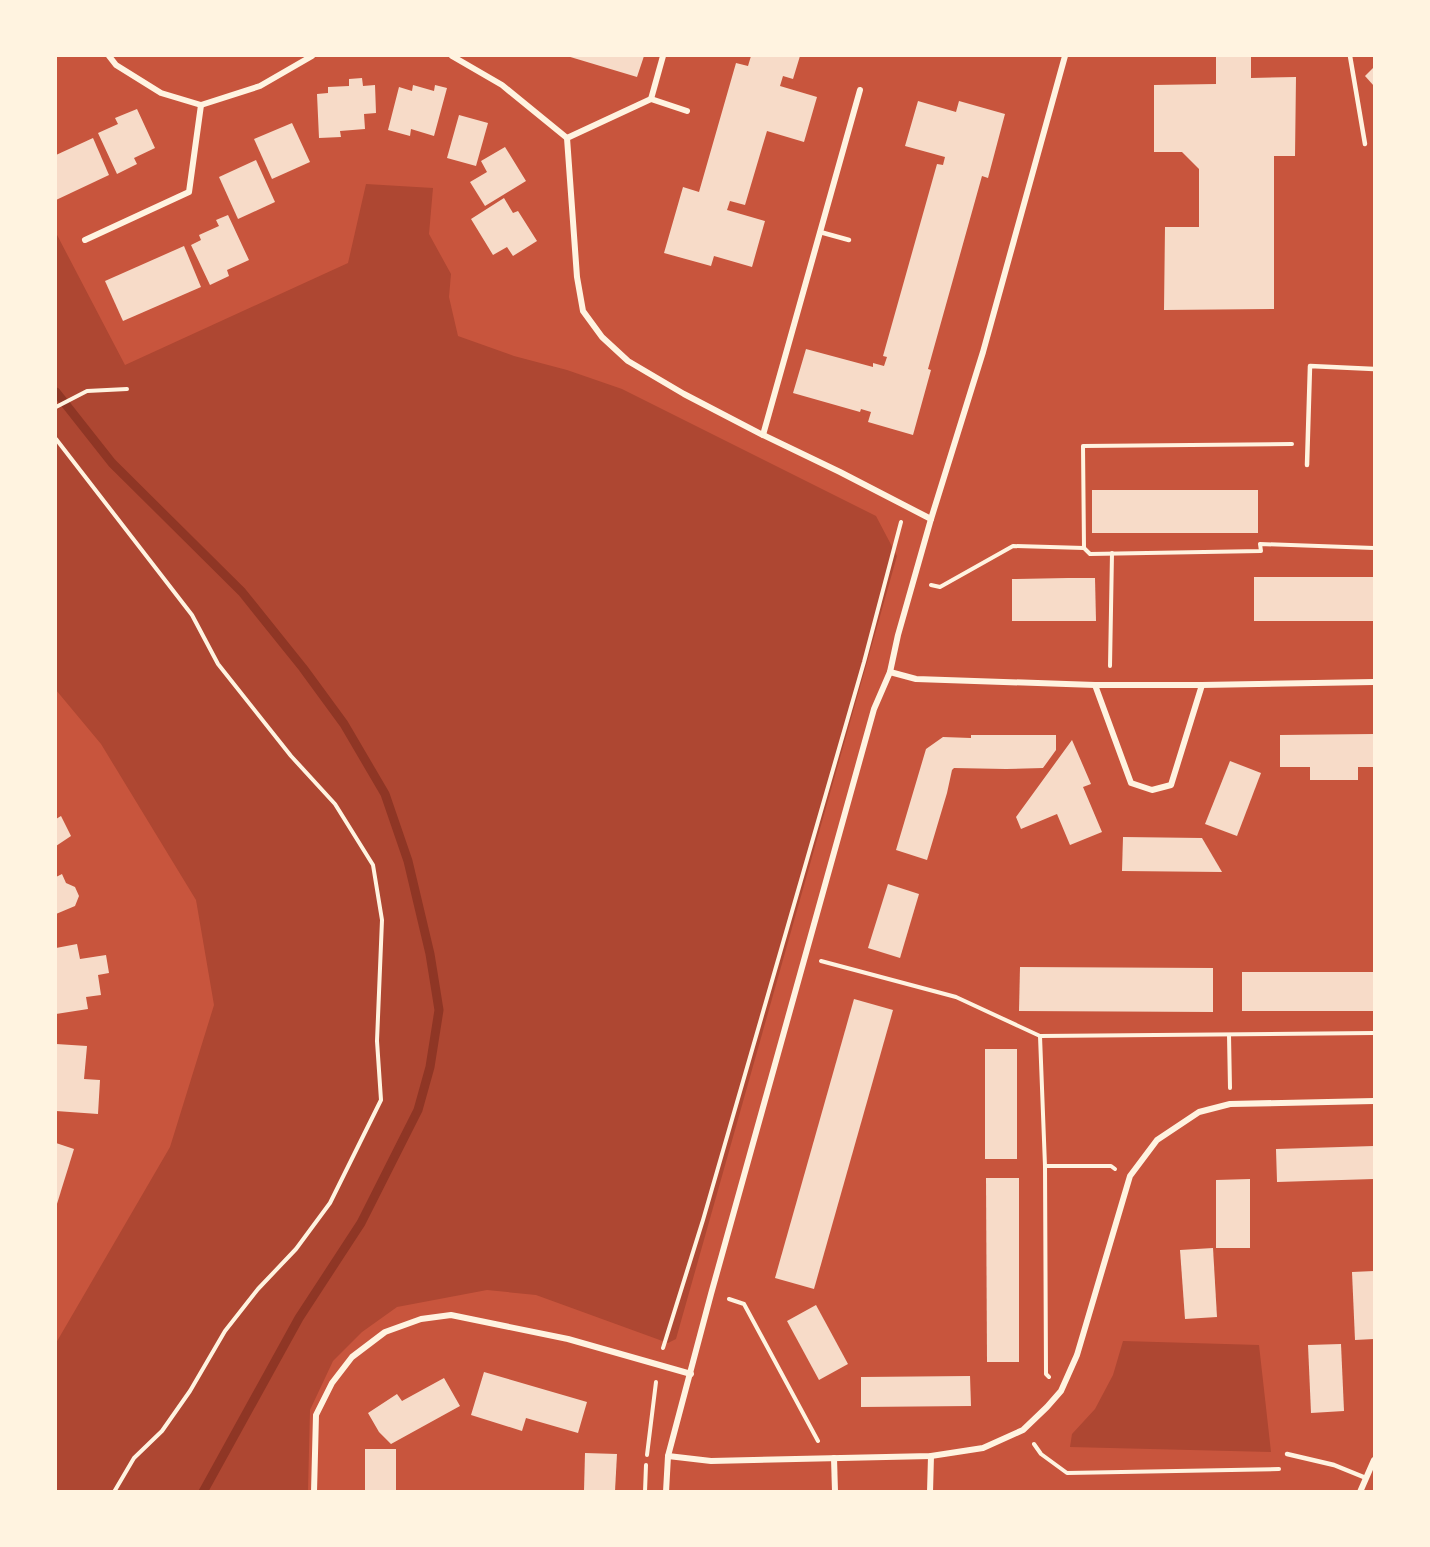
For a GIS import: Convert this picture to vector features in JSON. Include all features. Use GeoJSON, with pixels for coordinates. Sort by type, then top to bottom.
{"type":"FeatureCollection","features":[{"type":"Feature","properties":{"kind":"street"},"geometry":{"type":"LineString","coordinates":[[109,56],[116,65],[161,93],[201,105],[260,86],[312,56]]}},
{"type":"Feature","properties":{"kind":"street"},"geometry":{"type":"LineString","coordinates":[[452,56],[502,85],[567,138],[577,277],[583,311],[602,337],[628,361],[684,394],[931,519]]}},
{"type":"Feature","properties":{"kind":"street"},"geometry":{"type":"LineString","coordinates":[[651,99],[663,56]]}},
{"type":"Feature","properties":{"kind":"street"},"geometry":{"type":"LineString","coordinates":[[666,1491],[668,1456],[804,957],[874,709],[890,672],[897,635],[983,352],[1065,56]]}},
{"type":"Feature","properties":{"kind":"street"},"geometry":{"type":"LineString","coordinates":[[763,435],[860,90]]}},
{"type":"Feature","properties":{"kind":"street"},"geometry":{"type":"LineString","coordinates":[[567,138],[651,99],[687,111]]}},
{"type":"Feature","properties":{"kind":"street"},"geometry":{"type":"LineString","coordinates":[[85,240],[189,192],[201,105]]}},
{"type":"Feature","properties":{"kind":"street"},"geometry":{"type":"LineString","coordinates":[[890,672],[916,679],[1095,685],[1374,682]]}},
{"type":"Feature","properties":{"kind":"street"},"geometry":{"type":"LineString","coordinates":[[1095,685],[1131,783],[1152,790],[1171,785],[1202,685]]}},
{"type":"Feature","properties":{"kind":"street"},"geometry":{"type":"LineString","coordinates":[[668,1456],[711,1461],[931,1456],[982,1448],[1023,1430],[1061,1391],[1077,1355],[1130,1176],[1157,1140],[1198,1112],[1230,1104],[1374,1101]]}},
{"type":"Feature","properties":{"kind":"street"},"geometry":{"type":"LineString","coordinates":[[314,1491],[316,1415],[332,1383],[352,1357],[385,1332],[421,1319],[451,1315],[568,1339],[691,1374]]}},
{"type":"Feature","properties":{"kind":"street"},"geometry":{"type":"LineString","coordinates":[[930,1491],[931,1456]]}},
{"type":"Feature","properties":{"kind":"street"},"geometry":{"type":"LineString","coordinates":[[834,1458],[835,1491]]}},
{"type":"Feature","properties":{"kind":"street"},"geometry":{"type":"LineString","coordinates":[[1360,1491],[1374,1460]]}},
{"type":"Feature","properties":{"kind":"lane"},"geometry":{"type":"LineString","coordinates":[[1350,56],[1365,144]]}},
{"type":"Feature","properties":{"kind":"lane"},"geometry":{"type":"LineString","coordinates":[[820,232],[849,240]]}},
{"type":"Feature","properties":{"kind":"lane"},"geometry":{"type":"LineString","coordinates":[[1307,465],[1310,366],[1374,369]]}},
{"type":"Feature","properties":{"kind":"lane"},"geometry":{"type":"LineString","coordinates":[[1287,1454],[1334,1465],[1365,1478]]}},
{"type":"Feature","properties":{"kind":"path"},"geometry":{"type":"LineString","coordinates":[[56,407],[87,391],[127,389]]}},
{"type":"Feature","properties":{"kind":"path"},"geometry":{"type":"LineString","coordinates":[[56,439],[192,615],[218,664],[291,756],[335,804],[373,865],[382,920],[377,1041],[381,1100],[330,1203],[296,1249],[258,1289],[225,1331],[190,1392],[162,1431],[134,1458],[114,1491]]}},
{"type":"Feature","properties":{"kind":"path"},"geometry":{"type":"LineString","coordinates":[[1084,548],[1083,446],[1308,444]]}},
{"type":"Feature","properties":{"kind":"path"},"geometry":{"type":"LineString","coordinates":[[645,1491],[658,1364],[703,1220],[861,674],[900,529],[904,505]]}},
{"type":"Feature","properties":{"kind":"path"},"geometry":{"type":"LineString","coordinates":[[914,581],[940,587],[1013,546],[1084,548],[1090,554],[1261,551],[1260,544],[1374,548]]}},
{"type":"Feature","properties":{"kind":"path"},"geometry":{"type":"LineString","coordinates":[[1095,685],[1110,666],[1112,553]]}},
{"type":"Feature","properties":{"kind":"path"},"geometry":{"type":"LineString","coordinates":[[804,957],[956,997],[1040,1036],[1374,1033]]}},
{"type":"Feature","properties":{"kind":"path"},"geometry":{"type":"LineString","coordinates":[[1229,1035],[1230,1104]]}},
{"type":"Feature","properties":{"kind":"path"},"geometry":{"type":"LineString","coordinates":[[1040,1036],[1045,1166],[1046,1374],[1061,1391]]}},
{"type":"Feature","properties":{"kind":"path"},"geometry":{"type":"LineString","coordinates":[[1045,1166],[1111,1166],[1130,1176]]}},
{"type":"Feature","properties":{"kind":"path"},"geometry":{"type":"LineString","coordinates":[[711,1294],[744,1304],[818,1442],[818,1459]]}},
{"type":"Feature","properties":{"kind":"path"},"geometry":{"type":"LineString","coordinates":[[1023,1430],[1041,1454],[1068,1473],[1282,1469],[1287,1454]]}},
{"type":"Feature","properties":{"kind":"shaded area"},"geometry":{"type":"Polygon","coordinates":[[[366,184],[433,188],[429,234],[451,274],[449,297],[458,336],[514,356],[567,370],[622,389],[876,516],[897,556],[676,1339],[668,1343],[536,1295],[487,1290],[397,1307],[362,1332],[333,1361],[310,1410],[308,1491],[56,1491],[56,1343],[170,1147],[214,1005],[196,900],[101,744],[56,690],[56,233],[125,365],[348,263],[366,184]]]}},
{"type":"Feature","properties":{"kind":"shaded area"},"geometry":{"type":"Polygon","coordinates":[[[1123,1341],[1259,1345],[1271,1452],[1070,1447],[1072,1434],[1095,1409],[1113,1375],[1123,1341]]]}},
{"type":"Feature","properties":{"kind":"building"},"geometry":{"type":"Polygon","coordinates":[[[567,56],[644,56],[637,77],[567,56]]]}},
{"type":"Feature","properties":{"kind":"building"},"geometry":{"type":"Polygon","coordinates":[[[751,56],[800,56],[793,79],[783,76],[780,86],[817,97],[804,142],[767,131],[745,205],[730,201],[727,210],[765,221],[752,267],[714,256],[711,266],[664,253],[683,187],[699,192],[736,63],[748,66],[751,56]]]}},
{"type":"Feature","properties":{"kind":"building"},"geometry":{"type":"Polygon","coordinates":[[[1216,56],[1251,56],[1251,78],[1296,77],[1295,156],[1274,156],[1274,309],[1164,310],[1165,227],[1199,227],[1199,169],[1182,152],[1154,152],[1154,85],[1216,84],[1216,56]]]}},
{"type":"Feature","properties":{"kind":"building"},"geometry":{"type":"Polygon","coordinates":[[[1374,67],[1374,86],[1365,76],[1374,67]]]}},
{"type":"Feature","properties":{"kind":"building"},"geometry":{"type":"Polygon","coordinates":[[[362,78],[363,86],[375,85],[376,113],[364,114],[365,129],[340,131],[341,137],[319,138],[317,94],[328,93],[328,87],[349,86],[349,79],[362,78]]]}},
{"type":"Feature","properties":{"kind":"building"},"geometry":{"type":"Polygon","coordinates":[[[413,85],[434,91],[435,85],[447,88],[434,136],[411,129],[410,136],[388,130],[399,87],[412,91],[413,85]]]}},
{"type":"Feature","properties":{"kind":"building"},"geometry":{"type":"Polygon","coordinates":[[[918,101],[956,112],[959,101],[1005,114],[988,178],[982,176],[928,369],[931,370],[913,435],[868,422],[871,412],[861,409],[860,412],[793,393],[806,349],[873,367],[873,363],[884,366],[887,357],[883,356],[937,164],[943,165],[945,157],[905,146],[918,101]]]}},
{"type":"Feature","properties":{"kind":"building"},"geometry":{"type":"Polygon","coordinates":[[[137,109],[155,148],[134,158],[137,164],[117,174],[98,133],[118,124],[115,118],[137,109]]]}},
{"type":"Feature","properties":{"kind":"building"},"geometry":{"type":"Polygon","coordinates":[[[459,115],[488,123],[476,166],[447,158],[459,115]]]}},
{"type":"Feature","properties":{"kind":"building"},"geometry":{"type":"Polygon","coordinates":[[[292,123],[310,162],[272,179],[254,139],[292,123]]]}},
{"type":"Feature","properties":{"kind":"building"},"geometry":{"type":"Polygon","coordinates":[[[93,138],[109,175],[56,200],[56,155],[93,138]]]}},
{"type":"Feature","properties":{"kind":"building"},"geometry":{"type":"Polygon","coordinates":[[[505,147],[526,181],[485,206],[470,182],[487,172],[481,161],[505,147]]]}},
{"type":"Feature","properties":{"kind":"building"},"geometry":{"type":"Polygon","coordinates":[[[256,160],[275,202],[238,219],[219,177],[256,160]]]}},
{"type":"Feature","properties":{"kind":"building"},"geometry":{"type":"Polygon","coordinates":[[[504,198],[513,213],[518,211],[537,241],[513,256],[507,247],[493,255],[471,219],[504,198]]]}},
{"type":"Feature","properties":{"kind":"building"},"geometry":{"type":"Polygon","coordinates":[[[228,215],[249,260],[227,270],[229,276],[210,285],[191,245],[201,240],[199,235],[219,226],[216,220],[228,215]]]}},
{"type":"Feature","properties":{"kind":"building"},"geometry":{"type":"Polygon","coordinates":[[[184,246],[201,287],[123,321],[105,281],[184,246]]]}},
{"type":"Feature","properties":{"kind":"building"},"geometry":{"type":"Polygon","coordinates":[[[1092,490],[1258,490],[1258,533],[1092,533],[1092,490]]]}},
{"type":"Feature","properties":{"kind":"building"},"geometry":{"type":"Polygon","coordinates":[[[1254,577],[1374,577],[1374,621],[1254,621],[1254,577]]]}},
{"type":"Feature","properties":{"kind":"building"},"geometry":{"type":"Polygon","coordinates":[[[1095,578],[1096,621],[1012,621],[1012,579],[1095,578]]]}},
{"type":"Feature","properties":{"kind":"building"},"geometry":{"type":"Polygon","coordinates":[[[1374,734],[1374,767],[1358,767],[1358,780],[1310,780],[1310,767],[1280,767],[1280,735],[1374,734]]]}},
{"type":"Feature","properties":{"kind":"building"},"geometry":{"type":"Polygon","coordinates":[[[971,735],[1056,735],[1056,750],[1043,768],[954,768],[927,860],[896,850],[926,749],[943,737],[971,738],[971,735]]]}},
{"type":"Feature","properties":{"kind":"building"},"geometry":{"type":"Polygon","coordinates":[[[1072,740],[1091,784],[1083,787],[1102,832],[1070,845],[1057,814],[1021,829],[1016,817],[1072,740]]]}},
{"type":"Feature","properties":{"kind":"building"},"geometry":{"type":"Polygon","coordinates":[[[1230,761],[1261,773],[1237,836],[1205,824],[1230,761]]]}},
{"type":"Feature","properties":{"kind":"building"},"geometry":{"type":"Polygon","coordinates":[[[61,816],[71,836],[56,846],[56,819],[61,816]]]}},
{"type":"Feature","properties":{"kind":"building"},"geometry":{"type":"Polygon","coordinates":[[[1123,837],[1202,838],[1222,872],[1122,871],[1123,837]]]}},
{"type":"Feature","properties":{"kind":"building"},"geometry":{"type":"Polygon","coordinates":[[[62,874],[66,883],[75,887],[79,896],[75,906],[56,914],[56,877],[62,874]]]}},
{"type":"Feature","properties":{"kind":"building"},"geometry":{"type":"Polygon","coordinates":[[[888,884],[919,894],[900,958],[868,948],[888,884]]]}},
{"type":"Feature","properties":{"kind":"building"},"geometry":{"type":"Polygon","coordinates":[[[77,944],[80,959],[106,955],[109,973],[98,975],[101,995],[86,997],[88,1009],[56,1014],[56,948],[77,944]]]}},
{"type":"Feature","properties":{"kind":"building"},"geometry":{"type":"Polygon","coordinates":[[[1020,967],[1213,968],[1213,1012],[1019,1011],[1020,967]]]}},
{"type":"Feature","properties":{"kind":"building"},"geometry":{"type":"Polygon","coordinates":[[[1242,972],[1374,972],[1374,1011],[1242,1011],[1242,972]]]}},
{"type":"Feature","properties":{"kind":"building"},"geometry":{"type":"Polygon","coordinates":[[[854,999],[893,1010],[814,1289],[775,1278],[854,999]]]}},
{"type":"Feature","properties":{"kind":"building"},"geometry":{"type":"Polygon","coordinates":[[[56,1044],[87,1046],[84,1079],[100,1080],[98,1114],[56,1111],[56,1044]]]}},
{"type":"Feature","properties":{"kind":"building"},"geometry":{"type":"Polygon","coordinates":[[[985,1049],[1017,1049],[1017,1159],[985,1159],[985,1049]]]}},
{"type":"Feature","properties":{"kind":"building"},"geometry":{"type":"Polygon","coordinates":[[[56,1143],[74,1149],[56,1207],[56,1143]]]}},
{"type":"Feature","properties":{"kind":"building"},"geometry":{"type":"Polygon","coordinates":[[[1374,1146],[1374,1179],[1277,1182],[1276,1149],[1374,1146]]]}},
{"type":"Feature","properties":{"kind":"building"},"geometry":{"type":"Polygon","coordinates":[[[986,1178],[1019,1178],[1019,1362],[987,1362],[986,1178]]]}},
{"type":"Feature","properties":{"kind":"building"},"geometry":{"type":"Polygon","coordinates":[[[1250,1179],[1250,1248],[1216,1248],[1216,1180],[1250,1179]]]}},
{"type":"Feature","properties":{"kind":"building"},"geometry":{"type":"Polygon","coordinates":[[[1213,1248],[1217,1317],[1185,1319],[1180,1250],[1213,1248]]]}},
{"type":"Feature","properties":{"kind":"building"},"geometry":{"type":"Polygon","coordinates":[[[1374,1271],[1374,1339],[1355,1340],[1352,1272],[1374,1271]]]}},
{"type":"Feature","properties":{"kind":"building"},"geometry":{"type":"Polygon","coordinates":[[[816,1305],[848,1364],[819,1380],[787,1321],[816,1305]]]}},
{"type":"Feature","properties":{"kind":"building"},"geometry":{"type":"Polygon","coordinates":[[[1341,1344],[1344,1411],[1311,1413],[1308,1345],[1341,1344]]]}},
{"type":"Feature","properties":{"kind":"building"},"geometry":{"type":"Polygon","coordinates":[[[484,1372],[587,1402],[578,1433],[526,1418],[522,1431],[471,1415],[484,1372]]]}},
{"type":"Feature","properties":{"kind":"building"},"geometry":{"type":"Polygon","coordinates":[[[970,1376],[971,1406],[861,1407],[861,1377],[970,1376]]]}},
{"type":"Feature","properties":{"kind":"building"},"geometry":{"type":"Polygon","coordinates":[[[444,1378],[460,1406],[391,1444],[379,1432],[368,1413],[397,1394],[402,1401],[444,1378]]]}},
{"type":"Feature","properties":{"kind":"building"},"geometry":{"type":"Polygon","coordinates":[[[365,1449],[396,1449],[396,1491],[365,1491],[365,1449]]]}},
{"type":"Feature","properties":{"kind":"building"},"geometry":{"type":"Polygon","coordinates":[[[585,1453],[617,1454],[615,1491],[584,1491],[585,1453]]]}},
{"type":"Feature","properties":{"kind":"waterway"},"geometry":{"type":"LineString","coordinates":[[56,392],[112,463],[242,592],[344,724],[385,794],[408,861],[430,954],[439,1010],[430,1067],[418,1110],[361,1223],[299,1318],[203,1492]]}}]}
